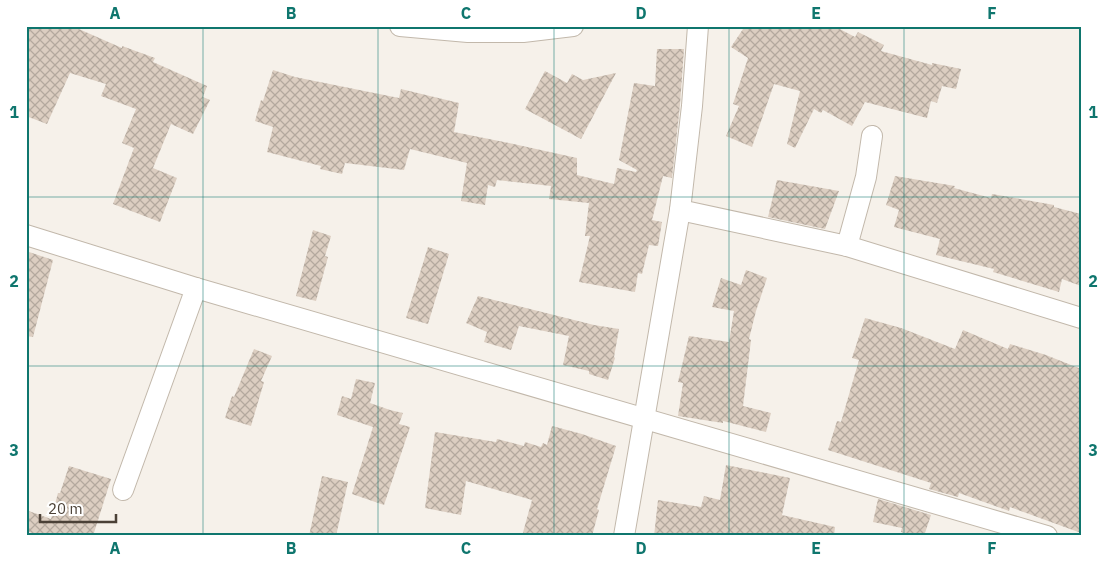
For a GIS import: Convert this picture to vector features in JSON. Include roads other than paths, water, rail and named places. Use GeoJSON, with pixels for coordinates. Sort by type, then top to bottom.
{"type":"FeatureCollection","features":[{"type":"Feature","properties":{"kind":"street"},"geometry":{"type":"LineString","coordinates":[[400,26],[468,32],[523,32],[573,26]]}},
{"type":"Feature","properties":{"kind":"street"},"geometry":{"type":"LineString","coordinates":[[624,536],[680,210],[692,106],[698,26]]}},
{"type":"Feature","properties":{"kind":"street"},"geometry":{"type":"LineString","coordinates":[[847,246],[866,177],[872,136]]}},
{"type":"Feature","properties":{"kind":"street"},"geometry":{"type":"LineString","coordinates":[[680,210],[847,246],[1081,318]]}},
{"type":"Feature","properties":{"kind":"street"},"geometry":{"type":"LineString","coordinates":[[26,235],[196,288],[1047,536]]}},
{"type":"Feature","properties":{"kind":"street"},"geometry":{"type":"LineString","coordinates":[[123,490],[196,288]]}}]}
